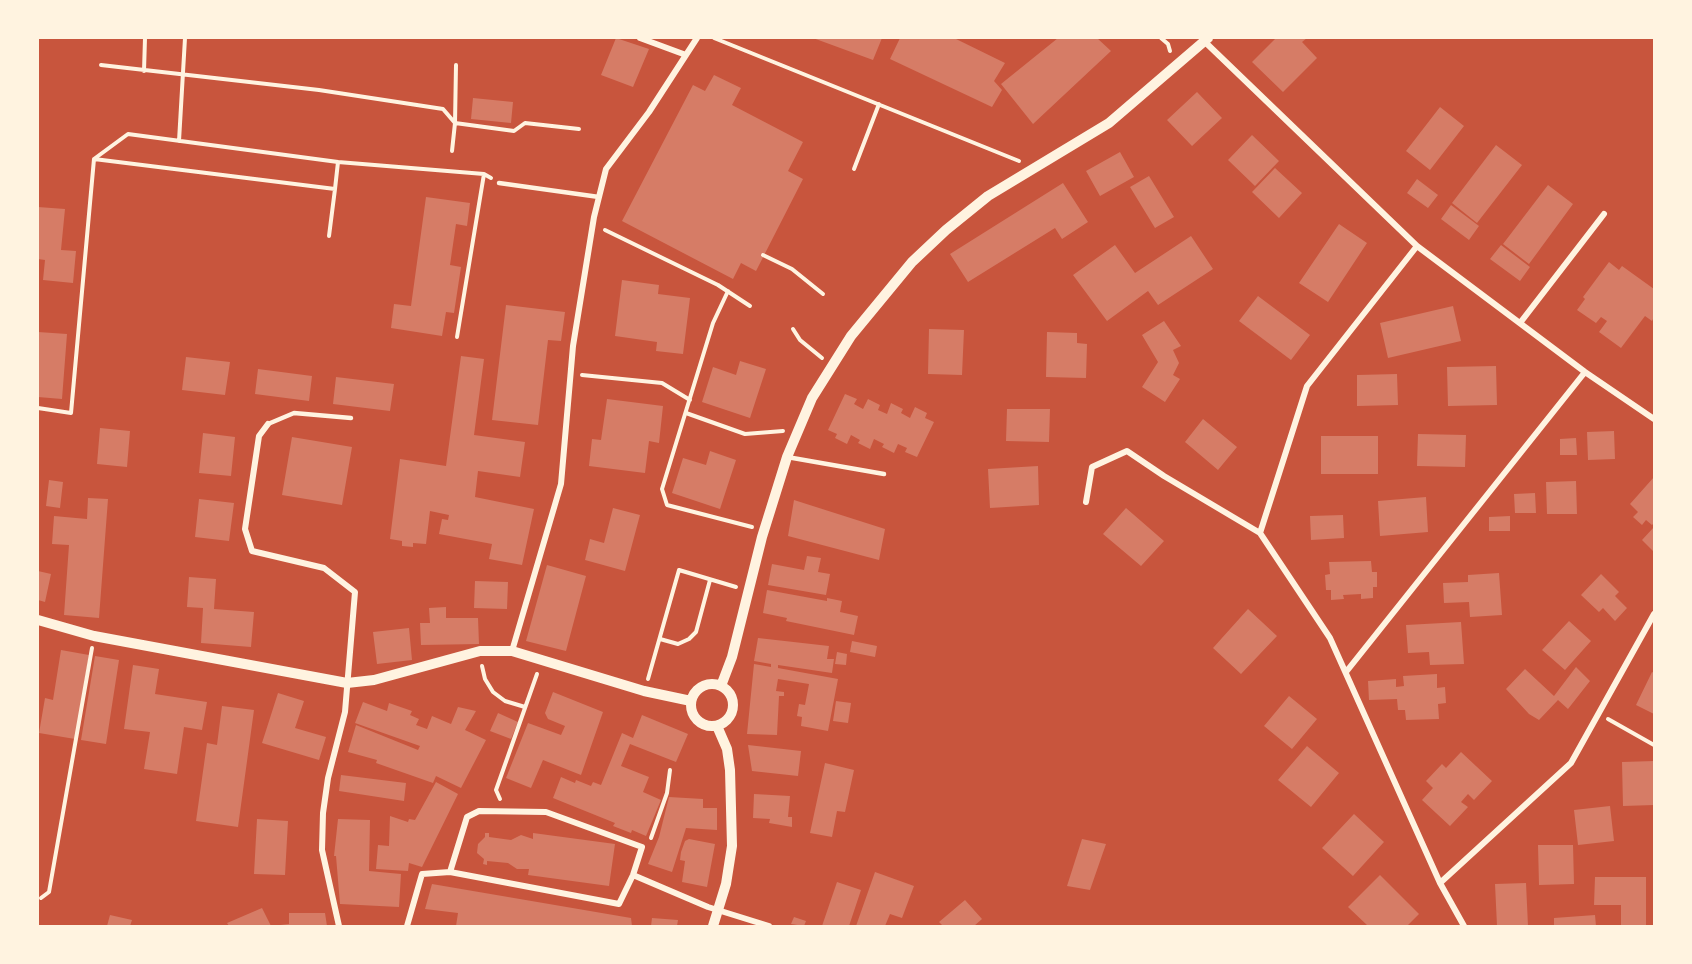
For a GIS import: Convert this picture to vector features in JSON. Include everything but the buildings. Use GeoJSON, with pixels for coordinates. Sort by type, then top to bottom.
{"type":"FeatureCollection","features":[{"type":"Feature","properties":{"kind":"street"},"geometry":{"type":"LineString","coordinates":[[640,38],[686,55]]}},
{"type":"Feature","properties":{"kind":"street"},"geometry":{"type":"LineString","coordinates":[[512,651],[561,484],[570,374],[593,224],[606,169],[697,38]]}},
{"type":"Feature","properties":{"kind":"street"},"geometry":{"type":"LineString","coordinates":[[721,686],[732,657],[764,530],[787,457],[812,398],[851,336],[912,262],[988,196],[1109,123],[1201,40],[1417,246],[1585,372],[1654,419]]}},
{"type":"Feature","properties":{"kind":"street"},"geometry":{"type":"LineString","coordinates":[[1520,323],[1604,214]]}},
{"type":"Feature","properties":{"kind":"street"},"geometry":{"type":"LineString","coordinates":[[1260,533],[1306,386],[1417,246]]}},
{"type":"Feature","properties":{"kind":"street"},"geometry":{"type":"LineString","coordinates":[[1346,672],[1585,372]]}},
{"type":"Feature","properties":{"kind":"street"},"geometry":{"type":"LineString","coordinates":[[268,424],[259,436],[245,529],[252,551],[324,568],[355,592],[345,712],[327,789],[322,841],[330,895],[339,927]]}},
{"type":"Feature","properties":{"kind":"street"},"geometry":{"type":"LineString","coordinates":[[1086,502],[1092,467],[1127,451],[1164,476],[1260,533],[1330,638],[1440,883],[1464,927]]}},
{"type":"Feature","properties":{"kind":"street"},"geometry":{"type":"LineString","coordinates":[[1440,883],[1571,763],[1654,615]]}},
{"type":"Feature","properties":{"kind":"street"},"geometry":{"type":"LineString","coordinates":[[38,620],[94,636],[347,683],[374,680],[480,651],[512,651],[644,691],[691,702]]}},
{"type":"Feature","properties":{"kind":"street"},"geometry":{"type":"LineString","coordinates":[[704,686],[721,686],[729,693],[733,706],[728,718],[717,726],[698,721],[691,708],[691,702],[698,689],[704,686]]}},
{"type":"Feature","properties":{"kind":"street"},"geometry":{"type":"LineString","coordinates":[[712,927],[726,884],[732,846],[733,790],[727,749],[717,726]]}},
{"type":"Feature","properties":{"kind":"street"},"geometry":{"type":"LineString","coordinates":[[407,927],[422,874],[450,872],[619,904],[633,875],[642,847],[546,812],[479,811],[467,817],[450,872]]}},
{"type":"Feature","properties":{"kind":"street"},"geometry":{"type":"LineString","coordinates":[[633,875],[718,911],[769,927]]}},
{"type":"Feature","properties":{"kind":"lane"},"geometry":{"type":"LineString","coordinates":[[499,183],[599,197]]}},
{"type":"Feature","properties":{"kind":"lane"},"geometry":{"type":"LineString","coordinates":[[268,424],[294,413],[351,418]]}},
{"type":"Feature","properties":{"kind":"lane"},"geometry":{"type":"LineString","coordinates":[[787,457],[884,474]]}},
{"type":"Feature","properties":{"kind":"path"},"geometry":{"type":"LineString","coordinates":[[144,70],[145,38]]}},
{"type":"Feature","properties":{"kind":"path"},"geometry":{"type":"LineString","coordinates":[[179,141],[185,38]]}},
{"type":"Feature","properties":{"kind":"path"},"geometry":{"type":"LineString","coordinates":[[714,38],[1034,167]]}},
{"type":"Feature","properties":{"kind":"path"},"geometry":{"type":"LineString","coordinates":[[101,65],[319,90],[443,109],[455,123],[514,131],[525,123],[579,129]]}},
{"type":"Feature","properties":{"kind":"path"},"geometry":{"type":"LineString","coordinates":[[452,151],[456,65]]}},
{"type":"Feature","properties":{"kind":"path"},"geometry":{"type":"LineString","coordinates":[[854,169],[879,104]]}},
{"type":"Feature","properties":{"kind":"path"},"geometry":{"type":"LineString","coordinates":[[38,408],[71,413],[94,159],[128,134],[338,162],[484,174],[499,183]]}},
{"type":"Feature","properties":{"kind":"path"},"geometry":{"type":"LineString","coordinates":[[94,159],[335,189]]}},
{"type":"Feature","properties":{"kind":"path"},"geometry":{"type":"LineString","coordinates":[[328,236],[338,162]]}},
{"type":"Feature","properties":{"kind":"path"},"geometry":{"type":"LineString","coordinates":[[457,337],[484,174]]}},
{"type":"Feature","properties":{"kind":"path"},"geometry":{"type":"LineString","coordinates":[[593,224],[728,291],[750,306]]}},
{"type":"Feature","properties":{"kind":"path"},"geometry":{"type":"LineString","coordinates":[[764,255],[792,269],[823,294]]}},
{"type":"Feature","properties":{"kind":"path"},"geometry":{"type":"LineString","coordinates":[[728,291],[713,323],[662,489],[667,505],[764,530]]}},
{"type":"Feature","properties":{"kind":"path"},"geometry":{"type":"LineString","coordinates":[[793,329],[800,340],[832,365]]}},
{"type":"Feature","properties":{"kind":"path"},"geometry":{"type":"LineString","coordinates":[[570,374],[662,383],[690,400]]}},
{"type":"Feature","properties":{"kind":"path"},"geometry":{"type":"LineString","coordinates":[[686,413],[745,434],[799,432]]}},
{"type":"Feature","properties":{"kind":"path"},"geometry":{"type":"LineString","coordinates":[[644,691],[679,570],[748,590]]}},
{"type":"Feature","properties":{"kind":"path"},"geometry":{"type":"LineString","coordinates":[[660,639],[678,644],[690,639],[696,632],[710,580]]}},
{"type":"Feature","properties":{"kind":"path"},"geometry":{"type":"LineString","coordinates":[[41,897],[49,892],[75,756],[94,636]]}},
{"type":"Feature","properties":{"kind":"path"},"geometry":{"type":"LineString","coordinates":[[480,651],[484,679],[493,692],[505,701],[525,707]]}},
{"type":"Feature","properties":{"kind":"path"},"geometry":{"type":"LineString","coordinates":[[506,811],[496,790],[542,659]]}},
{"type":"Feature","properties":{"kind":"path"},"geometry":{"type":"LineString","coordinates":[[1599,714],[1654,745]]}},
{"type":"Feature","properties":{"kind":"path"},"geometry":{"type":"LineString","coordinates":[[642,847],[650,839],[664,802],[670,770]]}}]}
